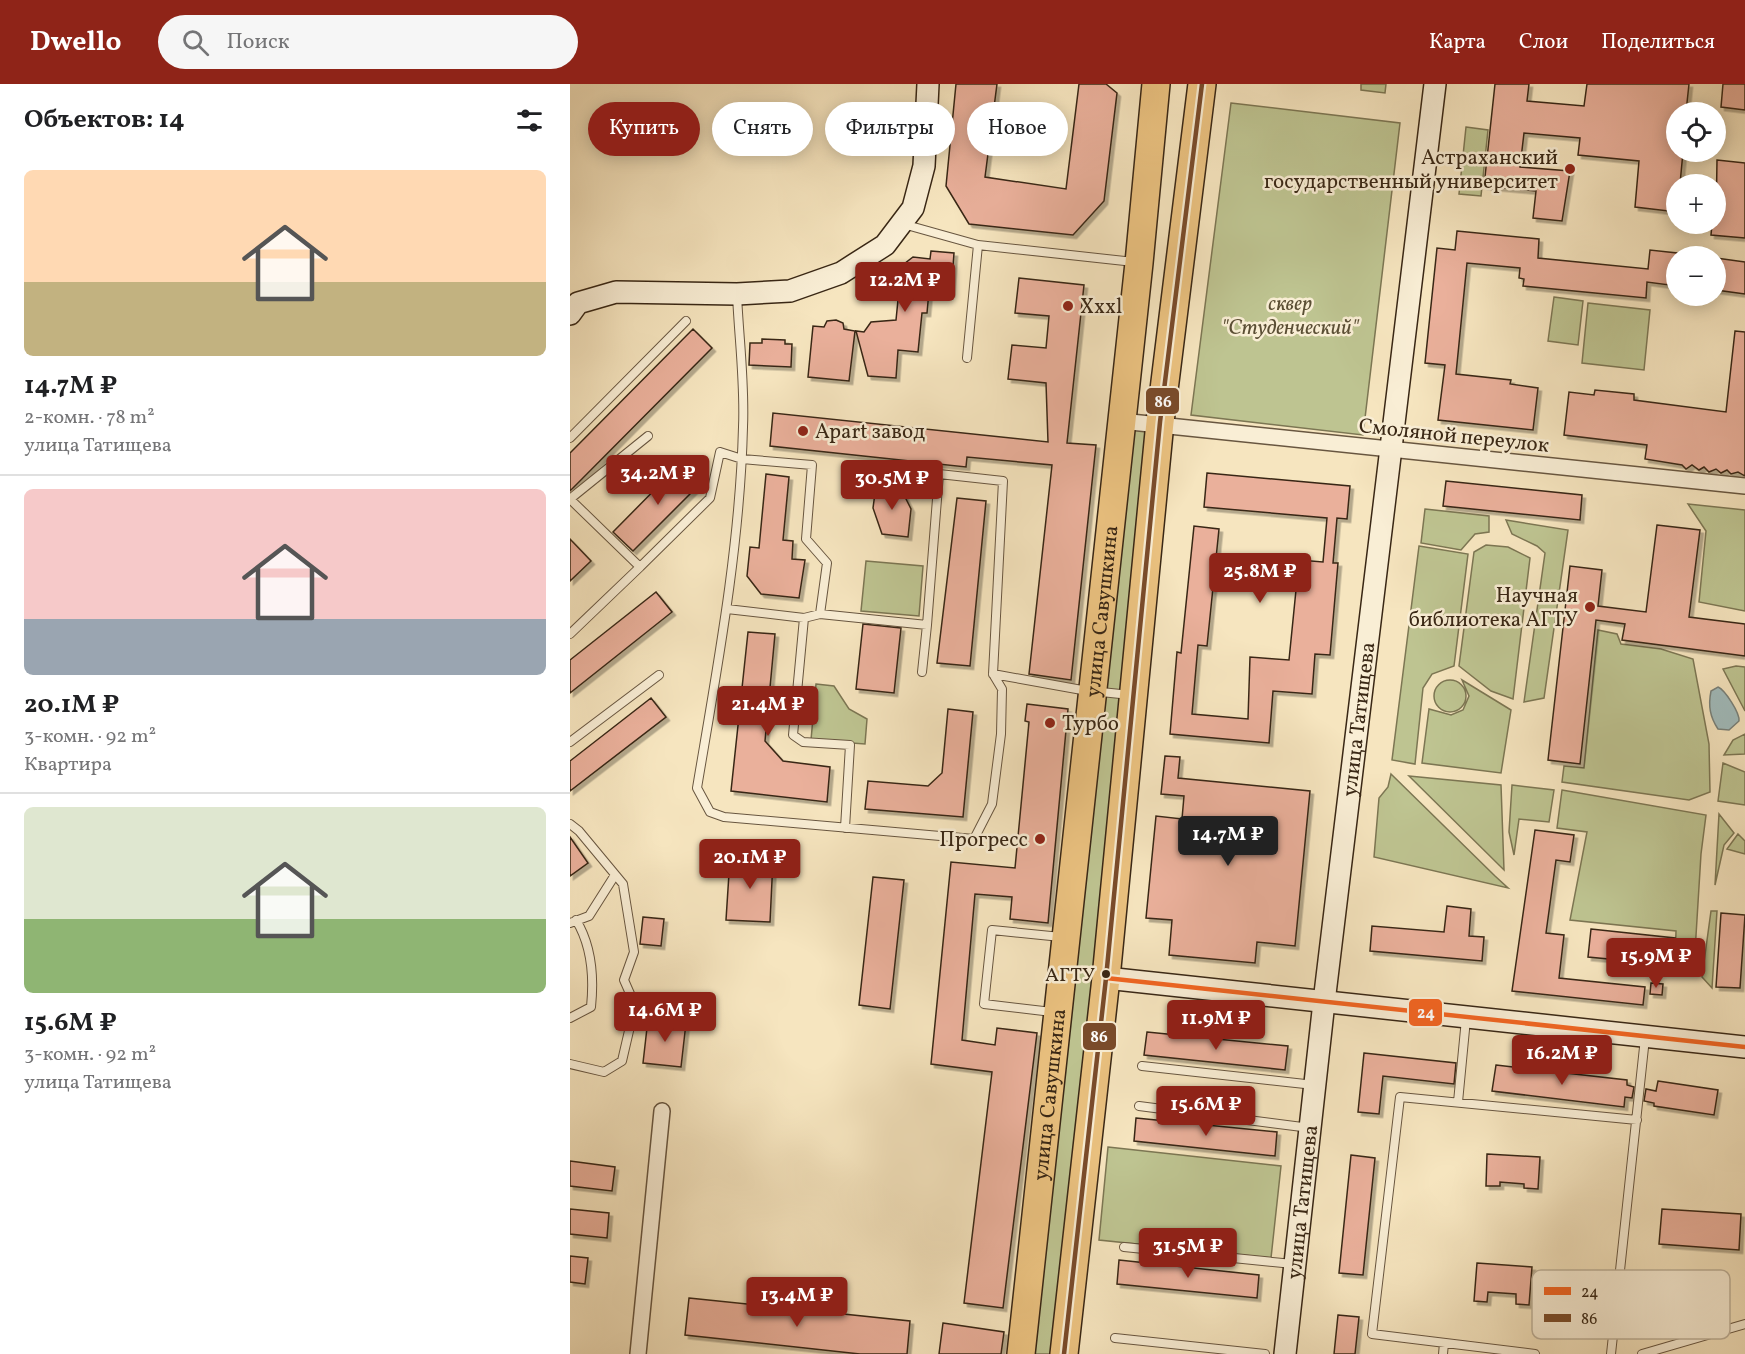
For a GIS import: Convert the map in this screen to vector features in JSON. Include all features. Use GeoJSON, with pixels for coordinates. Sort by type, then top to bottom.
{"type":"FeatureCollection","features":[{"type":"Feature","properties":{"kind":"highway","name":"улица Савушкина"},"geometry":{"type":"LineString","coordinates":[[1021,1354],[1139,263],[1156,84]]}},
{"type":"Feature","properties":{"kind":"highway","name":"улица Савушкина"},"geometry":{"type":"LineString","coordinates":[[1064,1354],[1106,978],[1131,696],[1159,426],[1202,84]]}},
{"type":"Feature","properties":{"kind":"main road"},"geometry":{"type":"LineString","coordinates":[[570,314],[578,303],[616,292],[737,294],[790,291],[841,273],[885,245],[913,208],[924,166],[928,84]]}},
{"type":"Feature","properties":{"kind":"main road","name":"улица Татищева"},"geometry":{"type":"LineString","coordinates":[[1285,1354],[1314,1085],[1434,84]]}},
{"type":"Feature","properties":{"kind":"main road"},"geometry":{"type":"LineString","coordinates":[[1106,978],[1745,1047]]}},
{"type":"Feature","properties":{"kind":"street","name":"Смоляной переулок"},"geometry":{"type":"LineString","coordinates":[[1122,421],[1745,486]]}},
{"type":"Feature","properties":{"kind":"street"},"geometry":{"type":"LineString","coordinates":[[638,1354],[662,1111]]}},
{"type":"Feature","properties":{"kind":"lane"},"geometry":{"type":"LineString","coordinates":[[901,223],[978,245],[1139,263]]}},
{"type":"Feature","properties":{"kind":"lane"},"geometry":{"type":"LineString","coordinates":[[968,358],[978,245]]}},
{"type":"Feature","properties":{"kind":"lane"},"geometry":{"type":"LineString","coordinates":[[737,294],[743,424],[742,459],[727,609],[697,788],[710,812],[724,817],[974,839],[992,804],[1001,734],[1002,689],[993,674],[1003,481],[939,474],[922,672]]}},
{"type":"Feature","properties":{"kind":"lane"},"geometry":{"type":"LineString","coordinates":[[570,438],[686,321]]}},
{"type":"Feature","properties":{"kind":"lane"},"geometry":{"type":"LineString","coordinates":[[640,567],[570,499],[648,436]]}},
{"type":"Feature","properties":{"kind":"lane"},"geometry":{"type":"LineString","coordinates":[[570,634],[710,498],[720,452],[742,459],[812,465],[806,538],[827,563],[820,614]]}},
{"type":"Feature","properties":{"kind":"lane"},"geometry":{"type":"LineString","coordinates":[[727,609],[804,618],[820,614],[927,625]]}},
{"type":"Feature","properties":{"kind":"lane"},"geometry":{"type":"LineString","coordinates":[[804,618],[793,735],[803,742],[850,745],[845,828]]}},
{"type":"Feature","properties":{"kind":"lane"},"geometry":{"type":"LineString","coordinates":[[993,674],[1092,692],[1131,696]]}},
{"type":"Feature","properties":{"kind":"lane"},"geometry":{"type":"LineString","coordinates":[[570,742],[659,675]]}},
{"type":"Feature","properties":{"kind":"lane"},"geometry":{"type":"LineString","coordinates":[[570,824],[579,831],[623,884],[634,952],[624,980],[635,1005],[622,1061],[604,1072],[570,1064]]}},
{"type":"Feature","properties":{"kind":"lane"},"geometry":{"type":"LineString","coordinates":[[570,1018],[591,1007],[594,979],[584,933],[573,922],[589,916],[615,875]]}},
{"type":"Feature","properties":{"kind":"lane"},"geometry":{"type":"LineString","coordinates":[[1058,1013],[984,1004],[992,930],[1066,938]]}},
{"type":"Feature","properties":{"kind":"lane"},"geometry":{"type":"LineString","coordinates":[[1458,1102],[1466,1017]]}},
{"type":"Feature","properties":{"kind":"lane"},"geometry":{"type":"LineString","coordinates":[[1620,1270],[1645,1036]]}},
{"type":"Feature","properties":{"kind":"lane"},"geometry":{"type":"LineString","coordinates":[[1142,1066],[1314,1085]]}},
{"type":"Feature","properties":{"kind":"lane"},"geometry":{"type":"LineString","coordinates":[[1535,1354],[1372,1334],[1400,1097],[1637,1120]]}},
{"type":"Feature","properties":{"kind":"lane"},"geometry":{"type":"LineString","coordinates":[[1139,1106],[1310,1128]]}},
{"type":"Feature","properties":{"kind":"lane"},"geometry":{"type":"LineString","coordinates":[[1124,1247],[1295,1264]]}},
{"type":"Feature","properties":{"kind":"lane"},"geometry":{"type":"LineString","coordinates":[[1730,1328],[1745,1324]]}},
{"type":"Feature","properties":{"kind":"lane"},"geometry":{"type":"LineString","coordinates":[[1116,1338],[1265,1354]]}},
{"type":"Feature","properties":{"kind":"lane"},"geometry":{"type":"LineString","coordinates":[[1611,1354],[1613,1339]]}},
{"type":"Feature","properties":{"kind":"lane"},"geometry":{"type":"LineString","coordinates":[[1642,1354],[1694,1339]]}},
{"type":"Feature","properties":{"kind":"lane"},"geometry":{"type":"LineString","coordinates":[[1443,1354],[1444,1343]]}},
{"type":"Feature","properties":{"kind":"green space"},"geometry":{"type":"Polygon","coordinates":[[[1361,84],[1386,84],[1385,93],[1361,90],[1361,84]]]}},
{"type":"Feature","properties":{"kind":"green space","name":"сквер \"Студенческий\""},"geometry":{"type":"Polygon","coordinates":[[[1231,103],[1400,123],[1363,435],[1191,415],[1231,103]]]}},
{"type":"Feature","properties":{"kind":"green space"},"geometry":{"type":"Polygon","coordinates":[[[1466,127],[1488,130],[1481,196],[1459,194],[1466,127]]]}},
{"type":"Feature","properties":{"kind":"green space"},"geometry":{"type":"Polygon","coordinates":[[[1554,297],[1583,301],[1578,345],[1548,341],[1554,297]]]}},
{"type":"Feature","properties":{"kind":"green space"},"geometry":{"type":"Polygon","coordinates":[[[1588,303],[1650,310],[1644,370],[1582,363],[1588,303]]]}},
{"type":"Feature","properties":{"kind":"green space"},"geometry":{"type":"Polygon","coordinates":[[[1125,426],[1153,430],[1063,1354],[1021,1354],[1125,426]]]}},
{"type":"Feature","properties":{"kind":"green space"},"geometry":{"type":"Polygon","coordinates":[[[1688,504],[1745,510],[1745,611],[1699,602],[1706,531],[1688,504]]]}},
{"type":"Feature","properties":{"kind":"green space"},"geometry":{"type":"Polygon","coordinates":[[[1425,509],[1489,516],[1489,532],[1475,534],[1461,550],[1421,543],[1425,509]]]}},
{"type":"Feature","properties":{"kind":"green space"},"geometry":{"type":"Polygon","coordinates":[[[1506,520],[1568,530],[1544,698],[1524,702],[1545,553],[1537,546],[1512,534],[1506,520]]]}},
{"type":"Feature","properties":{"kind":"green space"},"geometry":{"type":"Polygon","coordinates":[[[1486,545],[1508,547],[1530,558],[1513,699],[1491,691],[1459,666],[1474,552],[1486,545]]]}},
{"type":"Feature","properties":{"kind":"green space"},"geometry":{"type":"Polygon","coordinates":[[[1419,546],[1468,554],[1454,666],[1432,674],[1423,688],[1415,764],[1392,760],[1419,546]]]}},
{"type":"Feature","properties":{"kind":"green space"},"geometry":{"type":"Polygon","coordinates":[[[866,561],[923,566],[919,616],[861,611],[866,561]]]}},
{"type":"Feature","properties":{"kind":"green space"},"geometry":{"type":"Polygon","coordinates":[[[1598,630],[1617,634],[1621,644],[1661,649],[1693,659],[1709,744],[1710,792],[1689,800],[1562,782],[1564,766],[1584,768],[1598,630]]]}},
{"type":"Feature","properties":{"kind":"green space"},"geometry":{"type":"Polygon","coordinates":[[[1736,666],[1745,667],[1745,711],[1723,669],[1736,666]]]}},
{"type":"Feature","properties":{"kind":"green space"},"geometry":{"type":"Polygon","coordinates":[[[1450,680],[1461,685],[1466,696],[1461,707],[1450,712],[1439,707],[1434,696],[1439,685],[1450,680]]]}},
{"type":"Feature","properties":{"kind":"green space"},"geometry":{"type":"Polygon","coordinates":[[[1462,680],[1511,710],[1501,773],[1422,763],[1429,709],[1451,715],[1463,710],[1469,696],[1462,680]]]}},
{"type":"Feature","properties":{"kind":"green space"},"geometry":{"type":"Polygon","coordinates":[[[816,684],[834,686],[849,709],[867,719],[865,744],[811,740],[816,684]]]}},
{"type":"Feature","properties":{"kind":"green space"},"geometry":{"type":"Polygon","coordinates":[[[1745,734],[1745,754],[1724,755],[1733,740],[1745,734]]]}},
{"type":"Feature","properties":{"kind":"green space"},"geometry":{"type":"Polygon","coordinates":[[[1723,763],[1745,772],[1745,805],[1718,801],[1723,763]]]}},
{"type":"Feature","properties":{"kind":"green space"},"geometry":{"type":"Polygon","coordinates":[[[1391,774],[1508,888],[1374,857],[1379,798],[1388,787],[1391,774]]]}},
{"type":"Feature","properties":{"kind":"green space"},"geometry":{"type":"Polygon","coordinates":[[[1409,776],[1501,785],[1504,870],[1409,776]]]}},
{"type":"Feature","properties":{"kind":"green space"},"geometry":{"type":"Polygon","coordinates":[[[1512,785],[1554,790],[1549,822],[1519,819],[1514,855],[1509,832],[1512,785]]]}},
{"type":"Feature","properties":{"kind":"green space"},"geometry":{"type":"Polygon","coordinates":[[[1562,790],[1706,815],[1701,854],[1694,968],[1675,966],[1676,931],[1570,920],[1587,832],[1557,828],[1562,790]]]}},
{"type":"Feature","properties":{"kind":"green space"},"geometry":{"type":"Polygon","coordinates":[[[1719,814],[1734,833],[1724,845],[1715,885],[1719,814]]]}},
{"type":"Feature","properties":{"kind":"green space"},"geometry":{"type":"Polygon","coordinates":[[[1738,834],[1745,841],[1745,854],[1727,849],[1738,834]]]}},
{"type":"Feature","properties":{"kind":"green space"},"geometry":{"type":"Polygon","coordinates":[[[1711,911],[1717,911],[1712,988],[1702,977],[1711,911]]]}},
{"type":"Feature","properties":{"kind":"green space"},"geometry":{"type":"Polygon","coordinates":[[[1108,1147],[1281,1166],[1271,1258],[1099,1240],[1108,1147]]]}},
{"type":"Feature","properties":{"kind":"water"},"geometry":{"type":"Polygon","coordinates":[[[1718,687],[1732,702],[1739,717],[1739,721],[1729,730],[1718,729],[1711,716],[1711,691],[1718,687]]]}},
{"type":"Feature","properties":{"kind":"building"},"geometry":{"type":"Polygon","coordinates":[[[956,84],[997,84],[995,102],[967,102],[967,156],[988,156],[985,177],[1066,189],[1079,84],[1106,84],[1117,93],[1104,201],[1073,235],[969,224],[946,186],[949,156],[955,156],[956,84]]]}},
{"type":"Feature","properties":{"kind":"building"},"geometry":{"type":"Polygon","coordinates":[[[1495,84],[1529,84],[1527,101],[1584,106],[1587,84],[1689,84],[1687,102],[1666,102],[1666,162],[1682,162],[1681,174],[1666,174],[1666,211],[1635,207],[1639,161],[1578,155],[1580,138],[1524,133],[1520,167],[1570,171],[1562,221],[1533,218],[1536,191],[1484,186],[1495,84]]]}},
{"type":"Feature","properties":{"kind":"building"},"geometry":{"type":"Polygon","coordinates":[[[1723,84],[1745,84],[1745,110],[1726,108],[1726,102],[1721,102],[1723,84]]]}},
{"type":"Feature","properties":{"kind":"building"},"geometry":{"type":"Polygon","coordinates":[[[1717,162],[1745,163],[1745,238],[1711,235],[1726,234],[1726,174],[1717,174],[1717,162]]]}},
{"type":"Feature","properties":{"kind":"building"},"geometry":{"type":"Polygon","coordinates":[[[1457,231],[1539,239],[1538,258],[1648,269],[1650,250],[1666,252],[1666,285],[1647,282],[1646,298],[1523,286],[1524,279],[1519,278],[1520,268],[1467,263],[1456,374],[1511,380],[1510,384],[1538,388],[1533,430],[1438,420],[1445,365],[1425,363],[1437,248],[1455,250],[1457,231]]]}},
{"type":"Feature","properties":{"kind":"building"},"geometry":{"type":"Polygon","coordinates":[[[931,251],[954,253],[951,293],[929,291],[927,313],[922,313],[918,352],[898,350],[896,378],[868,376],[856,331],[864,332],[871,322],[896,320],[898,300],[892,289],[895,271],[913,257],[930,259],[931,251]]]}},
{"type":"Feature","properties":{"kind":"building"},"geometry":{"type":"Polygon","coordinates":[[[1726,259],[1745,262],[1745,294],[1726,291],[1726,259]]]}},
{"type":"Feature","properties":{"kind":"building"},"geometry":{"type":"Polygon","coordinates":[[[1019,278],[1084,285],[1067,443],[1096,445],[1071,680],[1029,674],[1052,465],[967,457],[966,467],[770,446],[773,413],[1048,442],[1046,383],[1008,379],[1012,345],[1046,348],[1049,316],[1015,313],[1019,278]]]}},
{"type":"Feature","properties":{"kind":"building"},"geometry":{"type":"Polygon","coordinates":[[[836,320],[843,323],[844,329],[855,331],[849,381],[808,377],[813,326],[824,327],[827,321],[836,320]]]}},
{"type":"Feature","properties":{"kind":"building"},"geometry":{"type":"Polygon","coordinates":[[[693,329],[712,348],[570,491],[570,453],[693,329]]]}},
{"type":"Feature","properties":{"kind":"building"},"geometry":{"type":"Polygon","coordinates":[[[1735,331],[1745,332],[1745,476],[1738,472],[1731,474],[1727,470],[1721,473],[1716,469],[1709,472],[1704,467],[1699,470],[1692,465],[1686,469],[1682,465],[1645,459],[1647,445],[1564,435],[1569,392],[1594,395],[1595,390],[1634,394],[1634,400],[1726,412],[1735,331]]]}},
{"type":"Feature","properties":{"kind":"building"},"geometry":{"type":"Polygon","coordinates":[[[762,339],[785,340],[785,344],[792,344],[791,367],[749,365],[750,343],[762,343],[762,339]]]}},
{"type":"Feature","properties":{"kind":"building"},"geometry":{"type":"Polygon","coordinates":[[[683,461],[703,481],[633,551],[613,532],[683,461]]]}},
{"type":"Feature","properties":{"kind":"building"},"geometry":{"type":"Polygon","coordinates":[[[1207,473],[1350,486],[1347,519],[1337,518],[1333,563],[1338,563],[1330,655],[1315,654],[1312,694],[1273,691],[1269,743],[1170,734],[1177,652],[1181,653],[1194,526],[1219,529],[1207,646],[1198,645],[1192,714],[1248,719],[1250,657],[1289,660],[1299,560],[1323,562],[1327,518],[1204,507],[1207,473]]]}},
{"type":"Feature","properties":{"kind":"building"},"geometry":{"type":"Polygon","coordinates":[[[766,474],[789,477],[783,540],[793,541],[792,559],[805,560],[799,598],[761,594],[747,576],[750,547],[759,548],[766,474]]]}},
{"type":"Feature","properties":{"kind":"building"},"geometry":{"type":"Polygon","coordinates":[[[1446,481],[1582,495],[1580,520],[1443,506],[1446,481]]]}},
{"type":"Feature","properties":{"kind":"building"},"geometry":{"type":"Polygon","coordinates":[[[876,486],[901,489],[911,509],[908,537],[882,534],[873,508],[876,486]]]}},
{"type":"Feature","properties":{"kind":"building"},"geometry":{"type":"Polygon","coordinates":[[[957,498],[986,501],[970,666],[937,663],[957,498]]]}},
{"type":"Feature","properties":{"kind":"building"},"geometry":{"type":"Polygon","coordinates":[[[1657,525],[1700,530],[1689,617],[1745,624],[1745,656],[1622,640],[1625,624],[1596,620],[1580,764],[1548,760],[1570,566],[1602,570],[1598,606],[1646,612],[1657,525]]]}},
{"type":"Feature","properties":{"kind":"building"},"geometry":{"type":"Polygon","coordinates":[[[570,539],[591,561],[570,581],[570,539]]]}},
{"type":"Feature","properties":{"kind":"building"},"geometry":{"type":"Polygon","coordinates":[[[656,592],[672,612],[570,693],[570,660],[656,592]]]}},
{"type":"Feature","properties":{"kind":"building"},"geometry":{"type":"Polygon","coordinates":[[[863,624],[901,628],[894,693],[856,689],[863,624]]]}},
{"type":"Feature","properties":{"kind":"building"},"geometry":{"type":"Polygon","coordinates":[[[748,632],[775,634],[765,741],[783,761],[830,767],[827,802],[731,791],[748,632]]]}},
{"type":"Feature","properties":{"kind":"building"},"geometry":{"type":"Polygon","coordinates":[[[651,698],[666,717],[570,791],[570,761],[651,698]]]}},
{"type":"Feature","properties":{"kind":"building"},"geometry":{"type":"Polygon","coordinates":[[[1027,704],[1068,709],[1048,923],[1010,919],[1012,897],[975,894],[962,1040],[995,1045],[997,1028],[1037,1033],[1003,1308],[964,1303],[992,1072],[931,1064],[951,862],[1015,868],[1029,722],[1025,721],[1027,704]]]}},
{"type":"Feature","properties":{"kind":"building"},"geometry":{"type":"Polygon","coordinates":[[[948,709],[973,712],[963,817],[865,809],[868,781],[928,786],[942,773],[948,709]]]}},
{"type":"Feature","properties":{"kind":"building"},"geometry":{"type":"Polygon","coordinates":[[[1165,756],[1180,757],[1178,778],[1310,791],[1295,946],[1257,942],[1255,963],[1169,955],[1172,920],[1146,918],[1156,816],[1182,819],[1184,796],[1161,794],[1165,756]]]}},
{"type":"Feature","properties":{"kind":"building"},"geometry":{"type":"Polygon","coordinates":[[[1535,830],[1574,835],[1570,862],[1556,860],[1546,933],[1564,935],[1559,978],[1645,987],[1643,1005],[1512,991],[1535,830]]]}},
{"type":"Feature","properties":{"kind":"building"},"geometry":{"type":"Polygon","coordinates":[[[570,837],[588,863],[570,876],[570,837]]]}},
{"type":"Feature","properties":{"kind":"building"},"geometry":{"type":"Polygon","coordinates":[[[730,858],[773,860],[770,922],[726,920],[730,858]]]}},
{"type":"Feature","properties":{"kind":"building"},"geometry":{"type":"Polygon","coordinates":[[[873,877],[904,880],[890,1009],[859,1005],[873,877]]]}},
{"type":"Feature","properties":{"kind":"building"},"geometry":{"type":"Polygon","coordinates":[[[1447,906],[1471,909],[1469,936],[1484,937],[1482,961],[1370,951],[1372,926],[1444,932],[1447,906]]]}},
{"type":"Feature","properties":{"kind":"building"},"geometry":{"type":"Polygon","coordinates":[[[1721,913],[1745,915],[1740,988],[1716,987],[1721,913]]]}},
{"type":"Feature","properties":{"kind":"building"},"geometry":{"type":"Polygon","coordinates":[[[643,917],[664,919],[661,946],[640,944],[643,917]]]}},
{"type":"Feature","properties":{"kind":"building"},"geometry":{"type":"Polygon","coordinates":[[[1591,929],[1675,938],[1672,965],[1588,957],[1591,929]]]}},
{"type":"Feature","properties":{"kind":"building"},"geometry":{"type":"Polygon","coordinates":[[[1651,983],[1663,984],[1662,995],[1650,994],[1651,983]]]}},
{"type":"Feature","properties":{"kind":"building"},"geometry":{"type":"Polygon","coordinates":[[[648,1019],[686,1023],[681,1067],[643,1063],[648,1019]]]}},
{"type":"Feature","properties":{"kind":"building"},"geometry":{"type":"Polygon","coordinates":[[[1147,1032],[1288,1046],[1285,1070],[1144,1055],[1147,1032]]]}},
{"type":"Feature","properties":{"kind":"building"},"geometry":{"type":"Polygon","coordinates":[[[1364,1053],[1456,1063],[1454,1084],[1383,1076],[1379,1114],[1358,1112],[1364,1053]]]}},
{"type":"Feature","properties":{"kind":"building"},"geometry":{"type":"Polygon","coordinates":[[[1496,1065],[1627,1080],[1627,1085],[1634,1087],[1632,1098],[1625,1097],[1624,1107],[1492,1091],[1496,1065]]]}},
{"type":"Feature","properties":{"kind":"building"},"geometry":{"type":"Polygon","coordinates":[[[1658,1081],[1718,1090],[1714,1115],[1654,1106],[1654,1103],[1644,1101],[1646,1089],[1656,1091],[1658,1081]]]}},
{"type":"Feature","properties":{"kind":"building"},"geometry":{"type":"Polygon","coordinates":[[[1136,1118],[1277,1132],[1275,1156],[1134,1141],[1136,1118]]]}},
{"type":"Feature","properties":{"kind":"building"},"geometry":{"type":"Polygon","coordinates":[[[1487,1154],[1540,1157],[1538,1189],[1524,1188],[1524,1184],[1500,1182],[1500,1186],[1486,1186],[1487,1154]]]}},
{"type":"Feature","properties":{"kind":"building"},"geometry":{"type":"Polygon","coordinates":[[[1351,1155],[1375,1158],[1363,1275],[1339,1273],[1351,1155]]]}},
{"type":"Feature","properties":{"kind":"building"},"geometry":{"type":"Polygon","coordinates":[[[570,1161],[615,1167],[612,1191],[570,1186],[570,1161]]]}},
{"type":"Feature","properties":{"kind":"building"},"geometry":{"type":"Polygon","coordinates":[[[570,1209],[609,1213],[607,1238],[570,1234],[570,1209]]]}},
{"type":"Feature","properties":{"kind":"building"},"geometry":{"type":"Polygon","coordinates":[[[1662,1209],[1741,1214],[1739,1250],[1659,1244],[1662,1209]]]}},
{"type":"Feature","properties":{"kind":"building"},"geometry":{"type":"Polygon","coordinates":[[[570,1256],[588,1258],[585,1284],[570,1282],[570,1256]]]}},
{"type":"Feature","properties":{"kind":"building"},"geometry":{"type":"Polygon","coordinates":[[[1119,1260],[1259,1275],[1257,1298],[1117,1284],[1119,1260]]]}},
{"type":"Feature","properties":{"kind":"building"},"geometry":{"type":"Polygon","coordinates":[[[1477,1263],[1532,1267],[1529,1305],[1516,1304],[1516,1294],[1488,1292],[1487,1302],[1474,1301],[1477,1263]]]}},
{"type":"Feature","properties":{"kind":"building"},"geometry":{"type":"Polygon","coordinates":[[[689,1298],[910,1321],[907,1354],[860,1354],[685,1335],[689,1298]]]}},
{"type":"Feature","properties":{"kind":"building"},"geometry":{"type":"Polygon","coordinates":[[[1338,1315],[1359,1317],[1355,1354],[1334,1354],[1338,1315]]]}},
{"type":"Feature","properties":{"kind":"building"},"geometry":{"type":"Polygon","coordinates":[[[943,1323],[1004,1332],[1001,1354],[939,1354],[943,1323]]]}},
{"type":"Feature","properties":{"kind":"transit line","name":"86"},"geometry":{"type":"LineString","coordinates":[[1064,1354],[1106,978],[1160,422],[1202,84]]}},
{"type":"Feature","properties":{"kind":"transit line","name":"24"},"geometry":{"type":"LineString","coordinates":[[1106,978],[1745,1047]]}},
{"type":"Feature","properties":{"kind":"place","name":"Астраханский государственный университет"},"geometry":{"type":"Point","coordinates":[1570,169]}},
{"type":"Feature","properties":{"kind":"place","name":"Xxxl"},"geometry":{"type":"Point","coordinates":[1068,306]}},
{"type":"Feature","properties":{"kind":"place","name":"Apart завод"},"geometry":{"type":"Point","coordinates":[803,431]}},
{"type":"Feature","properties":{"kind":"place","name":"Научная библиотека АГТУ"},"geometry":{"type":"Point","coordinates":[1590,607]}},
{"type":"Feature","properties":{"kind":"place","name":"Турбо"},"geometry":{"type":"Point","coordinates":[1050,723]}},
{"type":"Feature","properties":{"kind":"place","name":"Прогресс"},"geometry":{"type":"Point","coordinates":[1040,839]}},
{"type":"Feature","properties":{"kind":"place","name":"АГТУ"},"geometry":{"type":"Point","coordinates":[1106,974]}}]}
